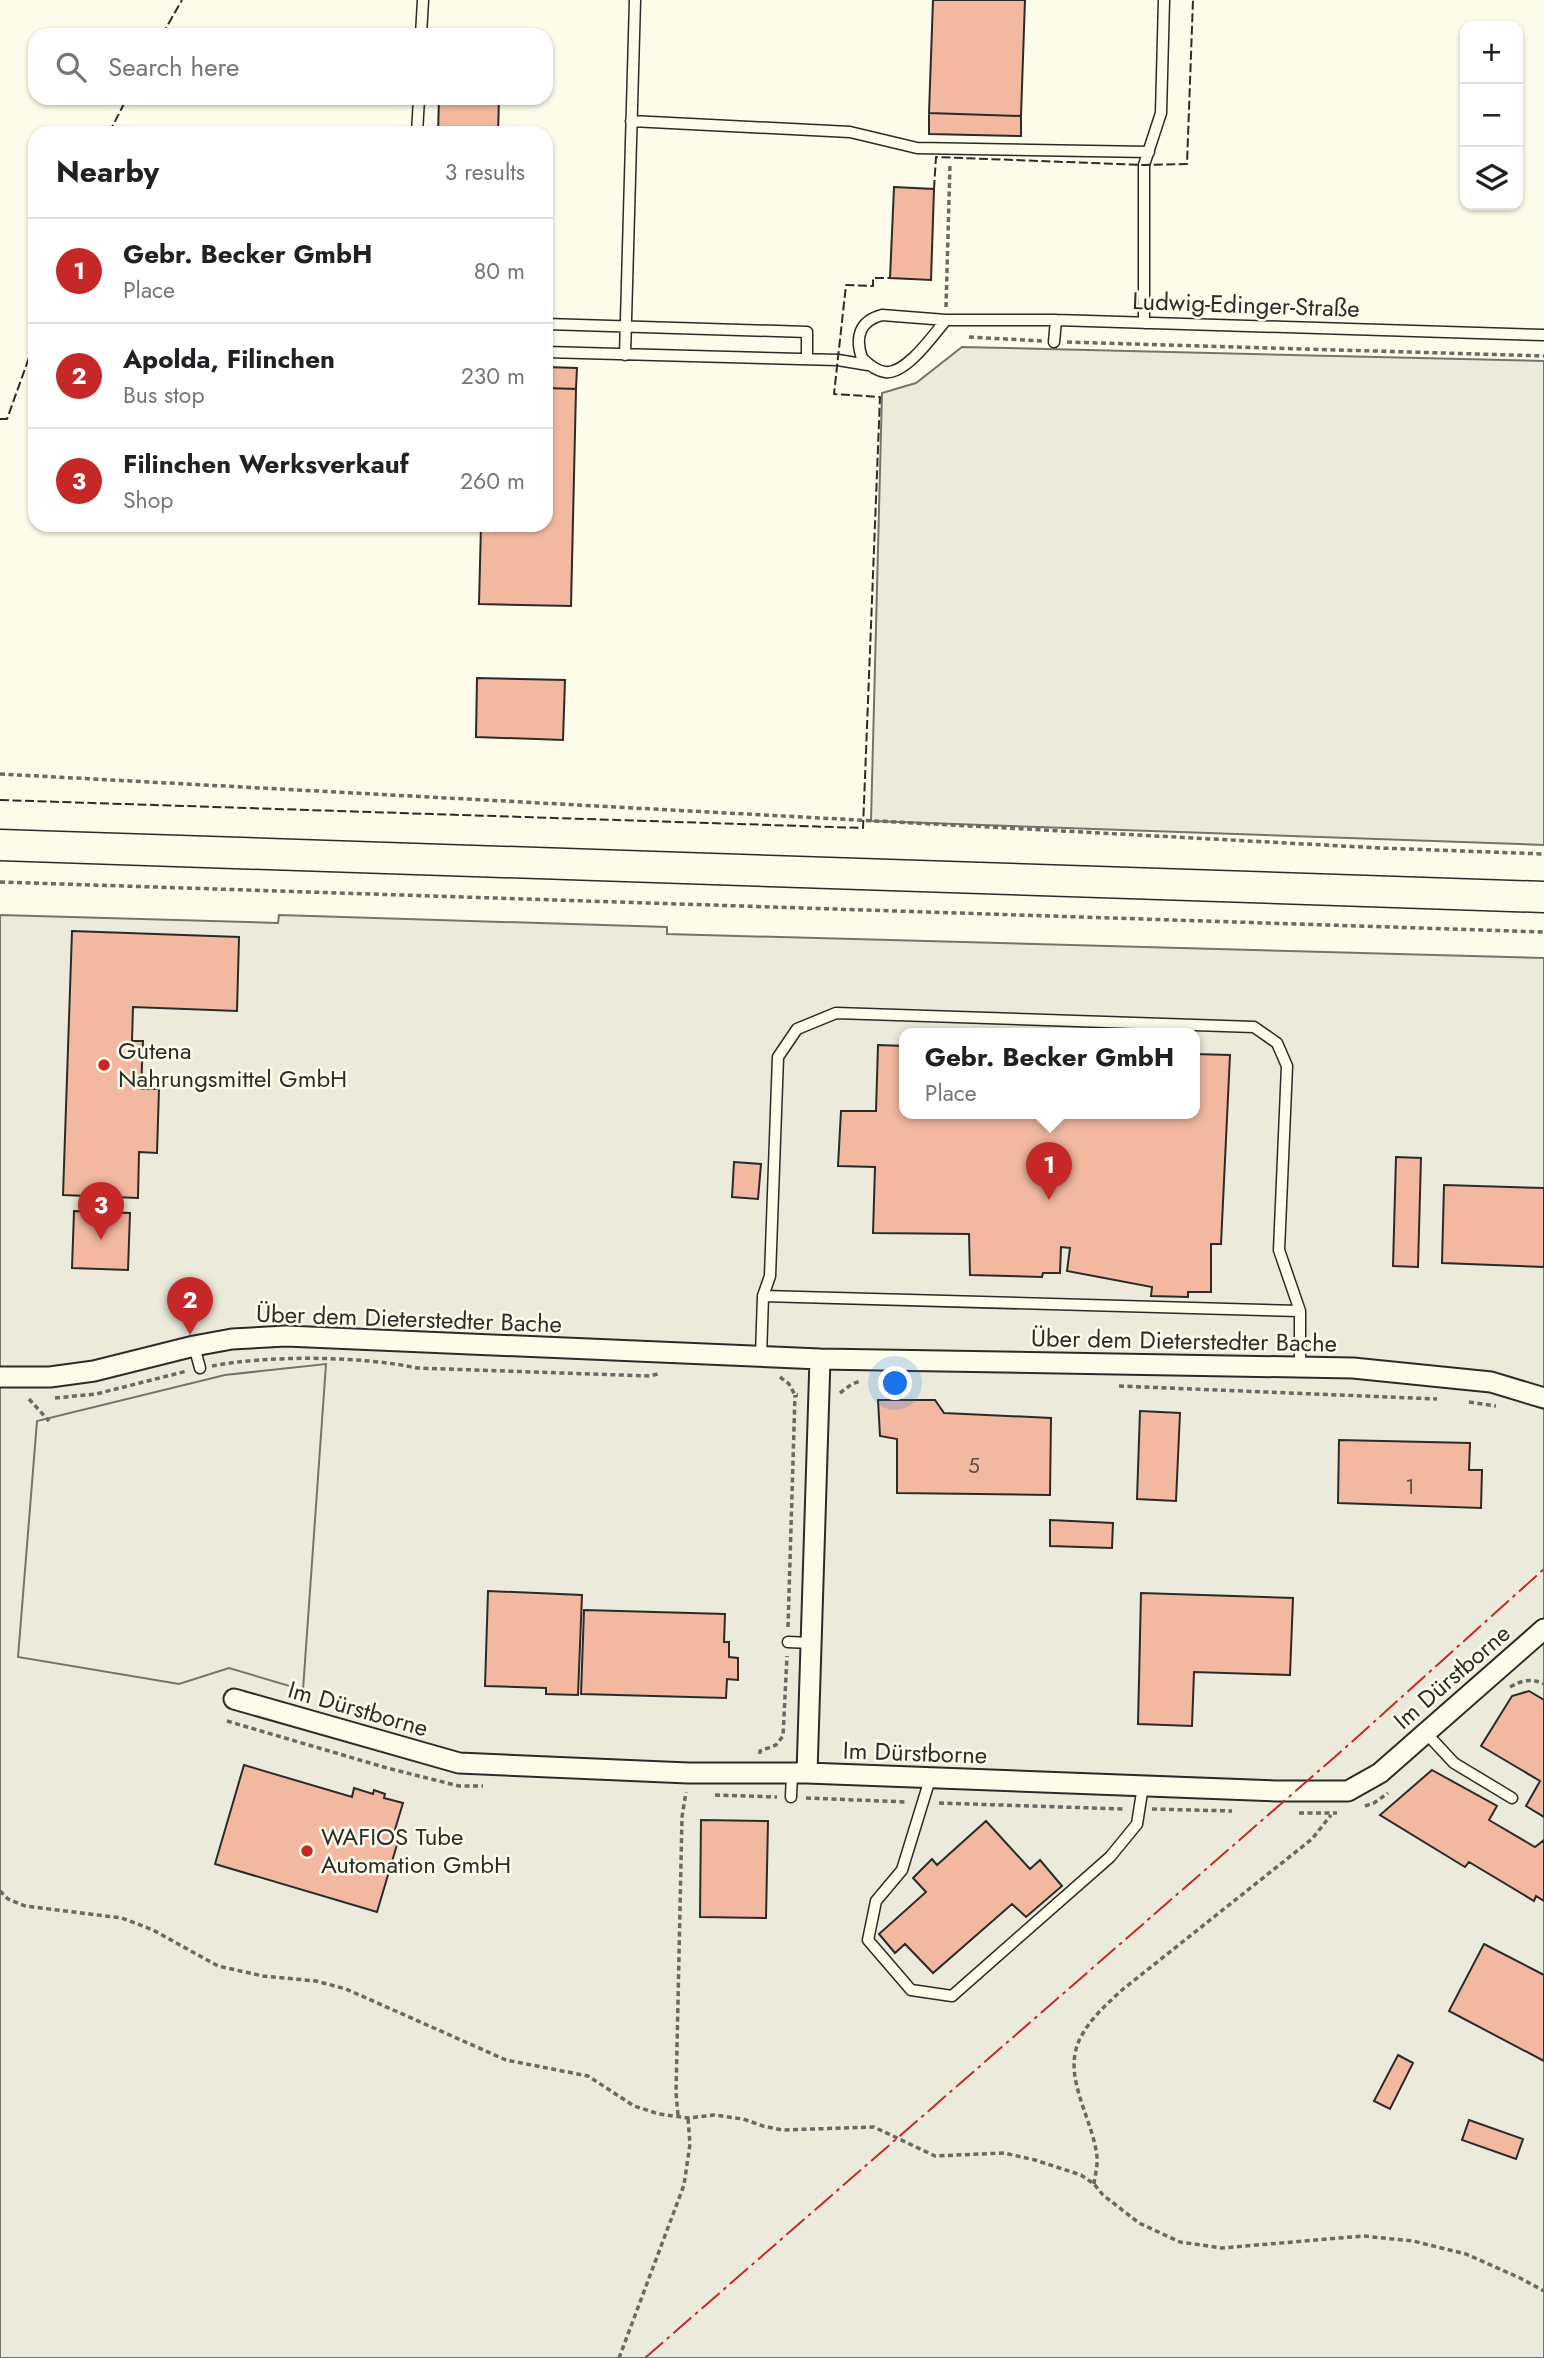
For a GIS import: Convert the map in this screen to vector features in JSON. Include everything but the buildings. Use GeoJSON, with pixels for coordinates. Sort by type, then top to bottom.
{"type":"FeatureCollection","features":[{"type":"Feature","properties":{"kind":"main road"},"geometry":{"type":"LineString","coordinates":[[0,845],[1544,897]]}},
{"type":"Feature","properties":{"kind":"street","name":"Über dem Dieterstedter Bache"},"geometry":{"type":"LineString","coordinates":[[0,1377],[50,1377],[94,1371],[232,1339],[286,1336],[820,1359],[1353,1368],[1491,1382],[1544,1398]]}},
{"type":"Feature","properties":{"kind":"street"},"geometry":{"type":"LineString","coordinates":[[799,1773],[811,1643],[820,1359]]}},
{"type":"Feature","properties":{"kind":"street","name":"Im Dürstborne"},"geometry":{"type":"LineString","coordinates":[[234,1699],[459,1763],[688,1773],[799,1773],[1348,1791],[1380,1773],[1540,1639]]}},
{"type":"Feature","properties":{"kind":"lane"},"geometry":{"type":"LineString","coordinates":[[421,28],[423,0]]}},
{"type":"Feature","properties":{"kind":"lane"},"geometry":{"type":"LineString","coordinates":[[625,355],[635,0]]}},
{"type":"Feature","properties":{"kind":"lane"},"geometry":{"type":"LineString","coordinates":[[1144,323],[1144,165],[1161,113],[1164,0]]}},
{"type":"Feature","properties":{"kind":"lane"},"geometry":{"type":"LineString","coordinates":[[417,126],[419,105]]}},
{"type":"Feature","properties":{"kind":"lane"},"geometry":{"type":"LineString","coordinates":[[631,121],[850,132],[918,148],[1149,152]]}},
{"type":"Feature","properties":{"kind":"lane","name":"Ludwig-Edinger-Straße"},"geometry":{"type":"LineString","coordinates":[[869,365],[862,358],[858,335],[863,325],[873,317],[882,315],[946,320],[1056,320],[1544,335]]}},
{"type":"Feature","properties":{"kind":"lane"},"geometry":{"type":"LineString","coordinates":[[553,352],[838,360],[869,365],[888,373],[912,359],[946,320]]}},
{"type":"Feature","properties":{"kind":"lane"},"geometry":{"type":"LineString","coordinates":[[1054,342],[1056,320]]}},
{"type":"Feature","properties":{"kind":"lane"},"geometry":{"type":"LineString","coordinates":[[553,324],[807,332],[807,359]]}},
{"type":"Feature","properties":{"kind":"lane"},"geometry":{"type":"LineString","coordinates":[[761,1356],[763,1296],[770,1276],[778,1057],[797,1029],[836,1013],[850,1013],[1254,1027],[1277,1043],[1287,1066],[1279,1250],[1300,1311],[1300,1367]]}},
{"type":"Feature","properties":{"kind":"lane"},"geometry":{"type":"LineString","coordinates":[[763,1296],[1300,1311]]}},
{"type":"Feature","properties":{"kind":"lane"},"geometry":{"type":"LineString","coordinates":[[194,1346],[200,1368]]}},
{"type":"Feature","properties":{"kind":"lane"},"geometry":{"type":"LineString","coordinates":[[788,1642],[811,1643]]}},
{"type":"Feature","properties":{"kind":"lane"},"geometry":{"type":"LineString","coordinates":[[1426,1733],[1454,1763],[1512,1798]]}},
{"type":"Feature","properties":{"kind":"lane"},"geometry":{"type":"LineString","coordinates":[[791,1797],[799,1773]]}},
{"type":"Feature","properties":{"kind":"lane"},"geometry":{"type":"LineString","coordinates":[[930,1779],[902,1870],[876,1901],[868,1940],[911,1990],[952,1996],[1110,1857],[1138,1824],[1143,1786]]}},
{"type":"Feature","properties":{"kind":"path"},"geometry":{"type":"LineString","coordinates":[[946,320],[951,148]]}},
{"type":"Feature","properties":{"kind":"path"},"geometry":{"type":"LineString","coordinates":[[933,335],[1054,342],[1544,356]]}},
{"type":"Feature","properties":{"kind":"path"},"geometry":{"type":"LineString","coordinates":[[0,774],[1353,847],[1544,854]]}},
{"type":"Feature","properties":{"kind":"path"},"geometry":{"type":"LineString","coordinates":[[0,881],[1544,932]]}},
{"type":"Feature","properties":{"kind":"path"},"geometry":{"type":"LineString","coordinates":[[51,1398],[96,1394],[200,1368],[258,1360],[393,1363],[417,1368],[650,1376],[667,1371]]}},
{"type":"Feature","properties":{"kind":"path"},"geometry":{"type":"LineString","coordinates":[[759,1797],[760,1751],[776,1745],[783,1736],[785,1727],[788,1642],[795,1395],[789,1384],[779,1376],[772,1375]]}},
{"type":"Feature","properties":{"kind":"path"},"geometry":{"type":"LineString","coordinates":[[795,1395],[830,1398],[852,1384],[870,1378]]}},
{"type":"Feature","properties":{"kind":"path"},"geometry":{"type":"LineString","coordinates":[[1115,1386],[1446,1399]]}},
{"type":"Feature","properties":{"kind":"path"},"geometry":{"type":"LineString","coordinates":[[17,1398],[40,1398]]}},
{"type":"Feature","properties":{"kind":"path"},"geometry":{"type":"LineString","coordinates":[[29,1399],[49,1421]]}},
{"type":"Feature","properties":{"kind":"path"},"geometry":{"type":"LineString","coordinates":[[1459,1400],[1503,1407]]}},
{"type":"Feature","properties":{"kind":"path"},"geometry":{"type":"LineString","coordinates":[[678,2115],[676,2094],[682,1817],[688,1773]]}},
{"type":"Feature","properties":{"kind":"path"},"geometry":{"type":"LineString","coordinates":[[1094,2184],[1098,2160],[1076,2082],[1074,2058],[1080,2037],[1094,2017],[1122,1990],[1312,1839],[1348,1791]]}},
{"type":"Feature","properties":{"kind":"path"},"geometry":{"type":"LineString","coordinates":[[0,1891],[8,1899],[25,1906],[122,1918],[153,1930],[218,1966],[263,1976],[316,1981],[346,1989],[506,2060],[588,2076],[635,2106],[659,2114],[688,2118],[714,2115],[743,2119],[782,2130],[874,2127],[935,2155],[1004,2153],[1081,2175],[1139,2223],[1180,2242],[1222,2248],[1363,2236],[1413,2241],[1466,2254],[1544,2291]]}},
{"type":"Feature","properties":{"kind":"path"},"geometry":{"type":"LineString","coordinates":[[620,2358],[684,2185],[690,2144],[688,2118]]}},
{"type":"Feature","properties":{"kind":"shaded area"},"geometry":{"type":"Polygon","coordinates":[[[962,347],[1544,361],[1544,845],[871,821],[882,393],[916,383],[962,347]]]}},
{"type":"Feature","properties":{"kind":"shaded area"},"geometry":{"type":"Polygon","coordinates":[[[0,915],[278,923],[279,915],[667,927],[667,934],[1544,958],[1544,2358],[0,2358],[0,915]]]}},
{"type":"Feature","properties":{"kind":"shaded area"},"geometry":{"type":"Polygon","coordinates":[[[326,1364],[303,1690],[229,1668],[179,1684],[18,1657],[37,1421],[225,1375],[326,1364]]]}},
{"type":"Feature","properties":{"kind":"fence"},"geometry":{"type":"LineString","coordinates":[[166,28],[182,0]]}},
{"type":"Feature","properties":{"kind":"fence"},"geometry":{"type":"LineString","coordinates":[[934,189],[936,157],[1144,165],[1187,164],[1193,0]]}},
{"type":"Feature","properties":{"kind":"fence"},"geometry":{"type":"LineString","coordinates":[[113,126],[123,105]]}},
{"type":"Feature","properties":{"kind":"fence"},"geometry":{"type":"LineString","coordinates":[[0,800],[863,828],[880,397],[834,394],[846,285],[873,286],[873,278],[890,278]]}},
{"type":"Feature","properties":{"kind":"fence"},"geometry":{"type":"LineString","coordinates":[[0,419],[7,419],[28,360]]}},
{"type":"Feature","properties":{"kind":"power"},"geometry":{"type":"LineString","coordinates":[[645,2358],[1345,1748],[1544,1569]]}},
{"type":"Feature","properties":{"kind":"place","name":"Gutena Nahrungsmittel GmbH"},"geometry":{"type":"Point","coordinates":[104,1065]}},
{"type":"Feature","properties":{"kind":"place","name":"Gebr. Becker GmbH"},"geometry":{"type":"Point","coordinates":[1049,1200]}},
{"type":"Feature","properties":{"kind":"place","name":"Filinchen Werksverkauf"},"geometry":{"type":"Point","coordinates":[101,1240]}},
{"type":"Feature","properties":{"kind":"place","name":"Apolda, Filinchen"},"geometry":{"type":"Point","coordinates":[190,1335]}},
{"type":"Feature","properties":{"kind":"place","name":"WAFIOS Tube Automation GmbH"},"geometry":{"type":"Point","coordinates":[307,1851]}}]}
